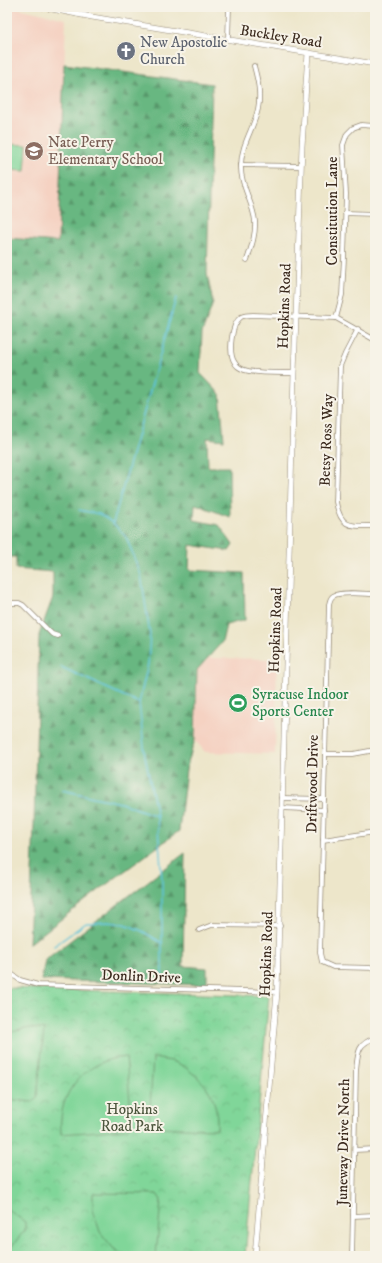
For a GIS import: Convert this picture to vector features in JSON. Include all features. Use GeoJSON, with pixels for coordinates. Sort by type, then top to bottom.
{"type":"FeatureCollection","features":[{"type":"Feature","properties":{"kind":"street","name":"Buckley Road"},"geometry":{"type":"LineString","coordinates":[[42,7],[375,64]]}},
{"type":"Feature","properties":{"kind":"street"},"geometry":{"type":"LineString","coordinates":[[77,7],[77,14]]}},
{"type":"Feature","properties":{"kind":"street"},"geometry":{"type":"LineString","coordinates":[[228,39],[229,7]]}},
{"type":"Feature","properties":{"kind":"street","name":"Hopkins Road"},"geometry":{"type":"LineString","coordinates":[[255,1256],[277,992],[280,926],[282,798],[294,373],[301,166],[308,53]]}},
{"type":"Feature","properties":{"kind":"street"},"geometry":{"type":"LineString","coordinates":[[246,260],[254,239],[255,221],[245,191],[241,165],[246,140],[258,108],[259,88],[254,66]]}},
{"type":"Feature","properties":{"kind":"street","name":"Constitution Lane"},"geometry":{"type":"LineString","coordinates":[[336,318],[342,295],[346,175],[343,144],[347,134],[353,128],[361,125],[375,126]]}},
{"type":"Feature","properties":{"kind":"street"},"geometry":{"type":"LineString","coordinates":[[241,165],[301,166]]}},
{"type":"Feature","properties":{"kind":"street"},"geometry":{"type":"LineString","coordinates":[[345,213],[375,214]]}},
{"type":"Feature","properties":{"kind":"street"},"geometry":{"type":"LineString","coordinates":[[294,373],[253,372],[242,369],[235,364],[232,358],[232,337],[235,324],[243,316],[253,314],[336,318],[358,329],[375,340]]}},
{"type":"Feature","properties":{"kind":"street","name":"Betsy Ross Way"},"geometry":{"type":"LineString","coordinates":[[358,329],[340,366],[336,502],[338,514],[343,521],[351,526],[375,526]]}},
{"type":"Feature","properties":{"kind":"street","name":"Driftwood Drive"},"geometry":{"type":"LineString","coordinates":[[375,594],[340,593],[334,595],[329,604],[320,953],[322,962],[328,966],[375,968]]}},
{"type":"Feature","properties":{"kind":"street"},"geometry":{"type":"LineString","coordinates":[[7,603],[23,605],[52,634],[58,636]]}},
{"type":"Feature","properties":{"kind":"street"},"geometry":{"type":"LineString","coordinates":[[325,754],[353,754],[375,750]]}},
{"type":"Feature","properties":{"kind":"street"},"geometry":{"type":"LineString","coordinates":[[282,798],[324,799]]}},
{"type":"Feature","properties":{"kind":"street"},"geometry":{"type":"LineString","coordinates":[[282,808],[324,810]]}},
{"type":"Feature","properties":{"kind":"street"},"geometry":{"type":"LineString","coordinates":[[323,840],[375,832]]}},
{"type":"Feature","properties":{"kind":"street"},"geometry":{"type":"LineString","coordinates":[[199,930],[212,925],[280,926]]}},
{"type":"Feature","properties":{"kind":"street","name":"Donlin Drive"},"geometry":{"type":"LineString","coordinates":[[8,974],[20,980],[38,985],[277,992]]}},
{"type":"Feature","properties":{"kind":"street","name":"Juneway Drive North"},"geometry":{"type":"LineString","coordinates":[[352,1256],[358,1056],[362,1044],[375,1038]]}},
{"type":"Feature","properties":{"kind":"street"},"geometry":{"type":"LineString","coordinates":[[355,1150],[375,1149]]}},
{"type":"Feature","properties":{"kind":"street"},"geometry":{"type":"LineString","coordinates":[[353,1216],[375,1215]]}},
{"type":"Feature","properties":{"kind":"shaded area","name":"Nate Perry Elementary School"},"geometry":{"type":"Polygon","coordinates":[[[7,7],[66,19],[58,242],[7,238],[7,7]]]}},
{"type":"Feature","properties":{"kind":"shaded area"},"geometry":{"type":"Polygon","coordinates":[[[209,658],[277,659],[275,754],[205,752],[195,740],[197,670],[209,658]]]}},
{"type":"Feature","properties":{"kind":"green space"},"geometry":{"type":"Polygon","coordinates":[[[64,64],[212,84],[207,274],[213,303],[202,333],[200,373],[220,394],[224,440],[207,438],[208,467],[229,467],[230,517],[195,504],[194,520],[219,525],[233,545],[229,551],[190,545],[189,570],[244,573],[245,620],[226,625],[222,642],[197,670],[195,739],[186,769],[179,831],[29,944],[39,635],[53,597],[53,572],[16,569],[16,557],[7,557],[7,238],[58,242],[64,64]]]}},
{"type":"Feature","properties":{"kind":"green space"},"geometry":{"type":"Polygon","coordinates":[[[7,144],[27,145],[25,171],[7,170],[7,144]]]}},
{"type":"Feature","properties":{"kind":"green space"},"geometry":{"type":"Polygon","coordinates":[[[185,853],[183,966],[207,968],[207,985],[41,980],[45,960],[185,853]]]}},
{"type":"Feature","properties":{"kind":"green space","name":"Hopkins Road Park"},"geometry":{"type":"Polygon","coordinates":[[[7,988],[269,996],[245,1256],[205,1253],[204,1256],[7,1256],[7,988]]]}},
{"type":"Feature","properties":{"kind":"green space"},"geometry":{"type":"Polygon","coordinates":[[[30,1028],[44,1030],[37,1098],[32,1102],[7,1099],[7,1033],[30,1028]]]}},
{"type":"Feature","properties":{"kind":"green space"},"geometry":{"type":"Polygon","coordinates":[[[126,1057],[132,1123],[127,1129],[61,1134],[62,1109],[71,1088],[78,1079],[96,1065],[110,1059],[126,1057]]]}},
{"type":"Feature","properties":{"kind":"green space"},"geometry":{"type":"Polygon","coordinates":[[[153,1058],[172,1061],[179,1064],[189,1070],[204,1084],[212,1097],[216,1112],[217,1129],[152,1127],[149,1124],[153,1058]]]}},
{"type":"Feature","properties":{"kind":"green space"},"geometry":{"type":"Polygon","coordinates":[[[93,1193],[157,1194],[161,1200],[156,1256],[125,1256],[113,1248],[100,1232],[93,1210],[93,1193]]]}},
{"type":"Feature","properties":{"kind":"green space"},"geometry":{"type":"Polygon","coordinates":[[[7,1209],[25,1222],[25,1230],[7,1252],[7,1209]]]}},
{"type":"Feature","properties":{"kind":"waterway"},"geometry":{"type":"LineString","coordinates":[[162,982],[162,880],[157,816],[145,756],[139,703],[148,664],[150,634],[141,575],[126,537],[113,523],[176,298]]}},
{"type":"Feature","properties":{"kind":"waterway"},"geometry":{"type":"LineString","coordinates":[[79,510],[99,514],[113,523]]}},
{"type":"Feature","properties":{"kind":"waterway"},"geometry":{"type":"LineString","coordinates":[[61,667],[139,703]]}},
{"type":"Feature","properties":{"kind":"waterway"},"geometry":{"type":"LineString","coordinates":[[62,790],[121,803],[157,816]]}},
{"type":"Feature","properties":{"kind":"waterway"},"geometry":{"type":"LineString","coordinates":[[54,946],[86,923],[108,922],[125,924],[142,931],[162,943]]}},
{"type":"Feature","properties":{"kind":"place","name":"New Apostolic Church"},"geometry":{"type":"Point","coordinates":[126,51]}},
{"type":"Feature","properties":{"kind":"place","name":"Nate Perry Elementary School"},"geometry":{"type":"Point","coordinates":[34,151]}},
{"type":"Feature","properties":{"kind":"place","name":"Syracuse Indoor Sports Center"},"geometry":{"type":"Point","coordinates":[238,703]}}]}
